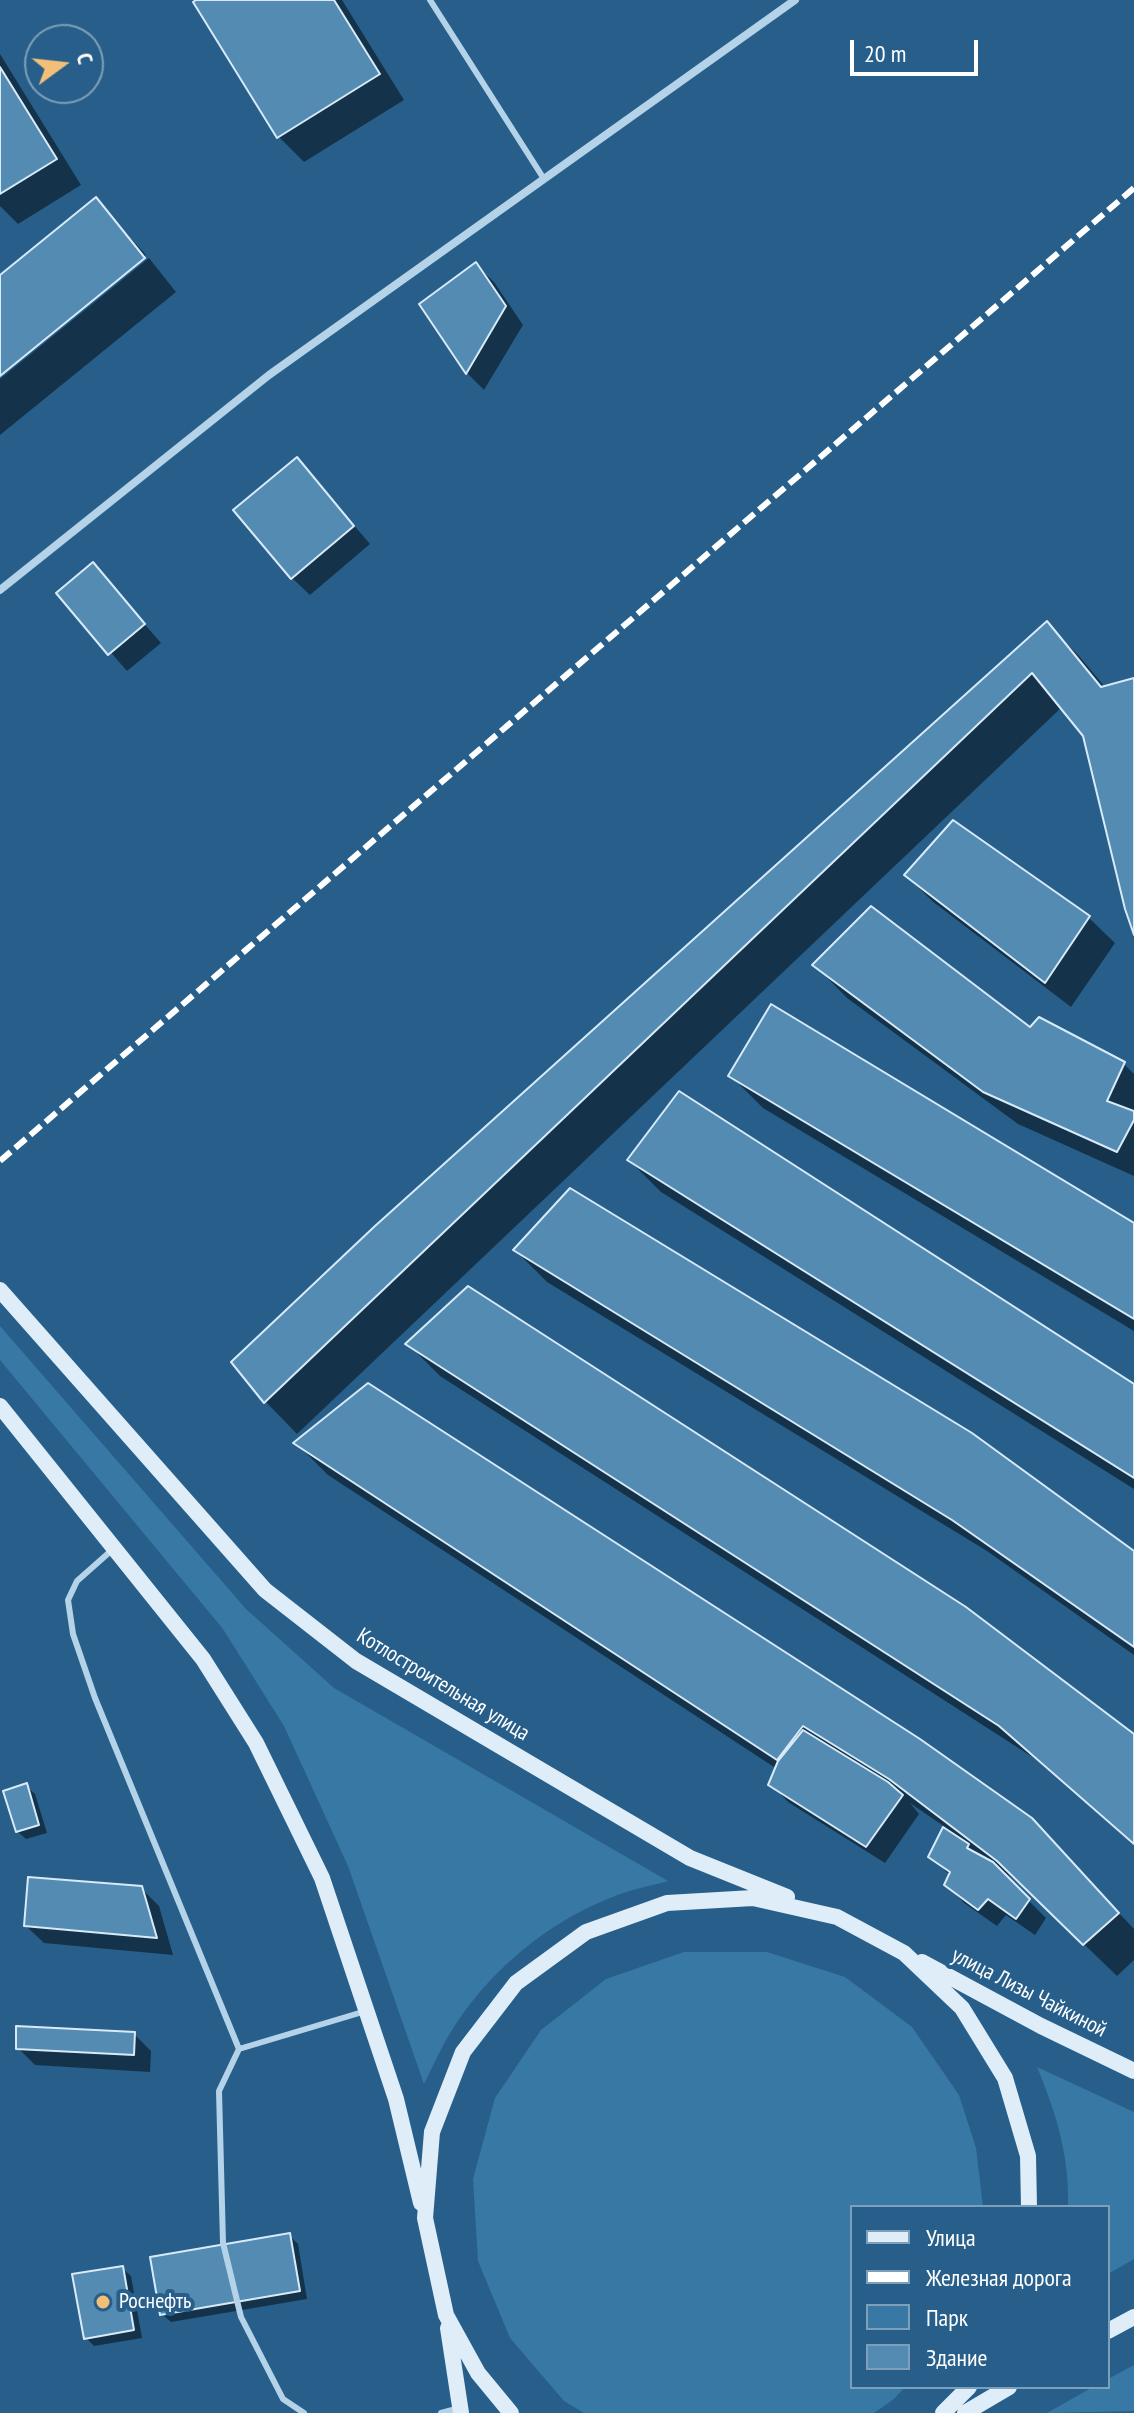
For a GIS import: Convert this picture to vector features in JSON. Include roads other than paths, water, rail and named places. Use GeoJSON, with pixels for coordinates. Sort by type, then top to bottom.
{"type":"FeatureCollection","features":[{"type":"Feature","properties":{"kind":"main road","name":"Котлостроительная улица"},"geometry":{"type":"LineString","coordinates":[[0,1290],[265,1590],[356,1661],[690,1858],[837,1917]]}},
{"type":"Feature","properties":{"kind":"main road"},"geometry":{"type":"LineString","coordinates":[[0,1406],[203,1659],[256,1743],[322,1878],[396,2099],[446,2315],[461,2410]]}},
{"type":"Feature","properties":{"kind":"main road"},"geometry":{"type":"LineString","coordinates":[[425,2218],[432,2132],[463,2052],[516,1983],[574,1940],[586,1932],[667,1903],[753,1898],[837,1917]]}},
{"type":"Feature","properties":{"kind":"main road","name":"улица Лизы Чайкиной"},"geometry":{"type":"LineString","coordinates":[[837,1917],[1041,2026],[1134,2071]]}},
{"type":"Feature","properties":{"kind":"main road"},"geometry":{"type":"LineString","coordinates":[[904,1953],[962,2008],[1005,2078],[1028,2156],[1029,2205]]}},
{"type":"Feature","properties":{"kind":"main road"},"geometry":{"type":"LineString","coordinates":[[446,2315],[478,2373],[511,2413]]}},
{"type":"Feature","properties":{"kind":"main road"},"geometry":{"type":"LineString","coordinates":[[1110,2330],[1134,2317]]}},
{"type":"Feature","properties":{"kind":"main road"},"geometry":{"type":"LineString","coordinates":[[943,2413],[967,2389]]}},
{"type":"Feature","properties":{"kind":"main road"},"geometry":{"type":"LineString","coordinates":[[965,2413],[1006,2389]]}},
{"type":"Feature","properties":{"kind":"street"},"geometry":{"type":"LineString","coordinates":[[0,590],[269,375],[795,0]]}},
{"type":"Feature","properties":{"kind":"lane"},"geometry":{"type":"LineString","coordinates":[[430,0],[544,179]]}},
{"type":"Feature","properties":{"kind":"lane"},"geometry":{"type":"LineString","coordinates":[[115,1547],[77,1581],[68,1600],[73,1634],[95,1698],[239,2049],[219,2091],[223,2243],[241,2317],[283,2399],[304,2413]]}},
{"type":"Feature","properties":{"kind":"lane"},"geometry":{"type":"LineString","coordinates":[[239,2049],[366,2011]]}},
{"type":"Feature","properties":{"kind":"lane"},"geometry":{"type":"LineString","coordinates":[[441,2413],[461,2410]]}},
{"type":"Feature","properties":{"kind":"railway"},"geometry":{"type":"LineString","coordinates":[[0,1161],[1134,188]]}},
{"type":"Feature","properties":{"kind":"place","name":"Роснефть"},"geometry":{"type":"Point","coordinates":[103,2302]}}]}
